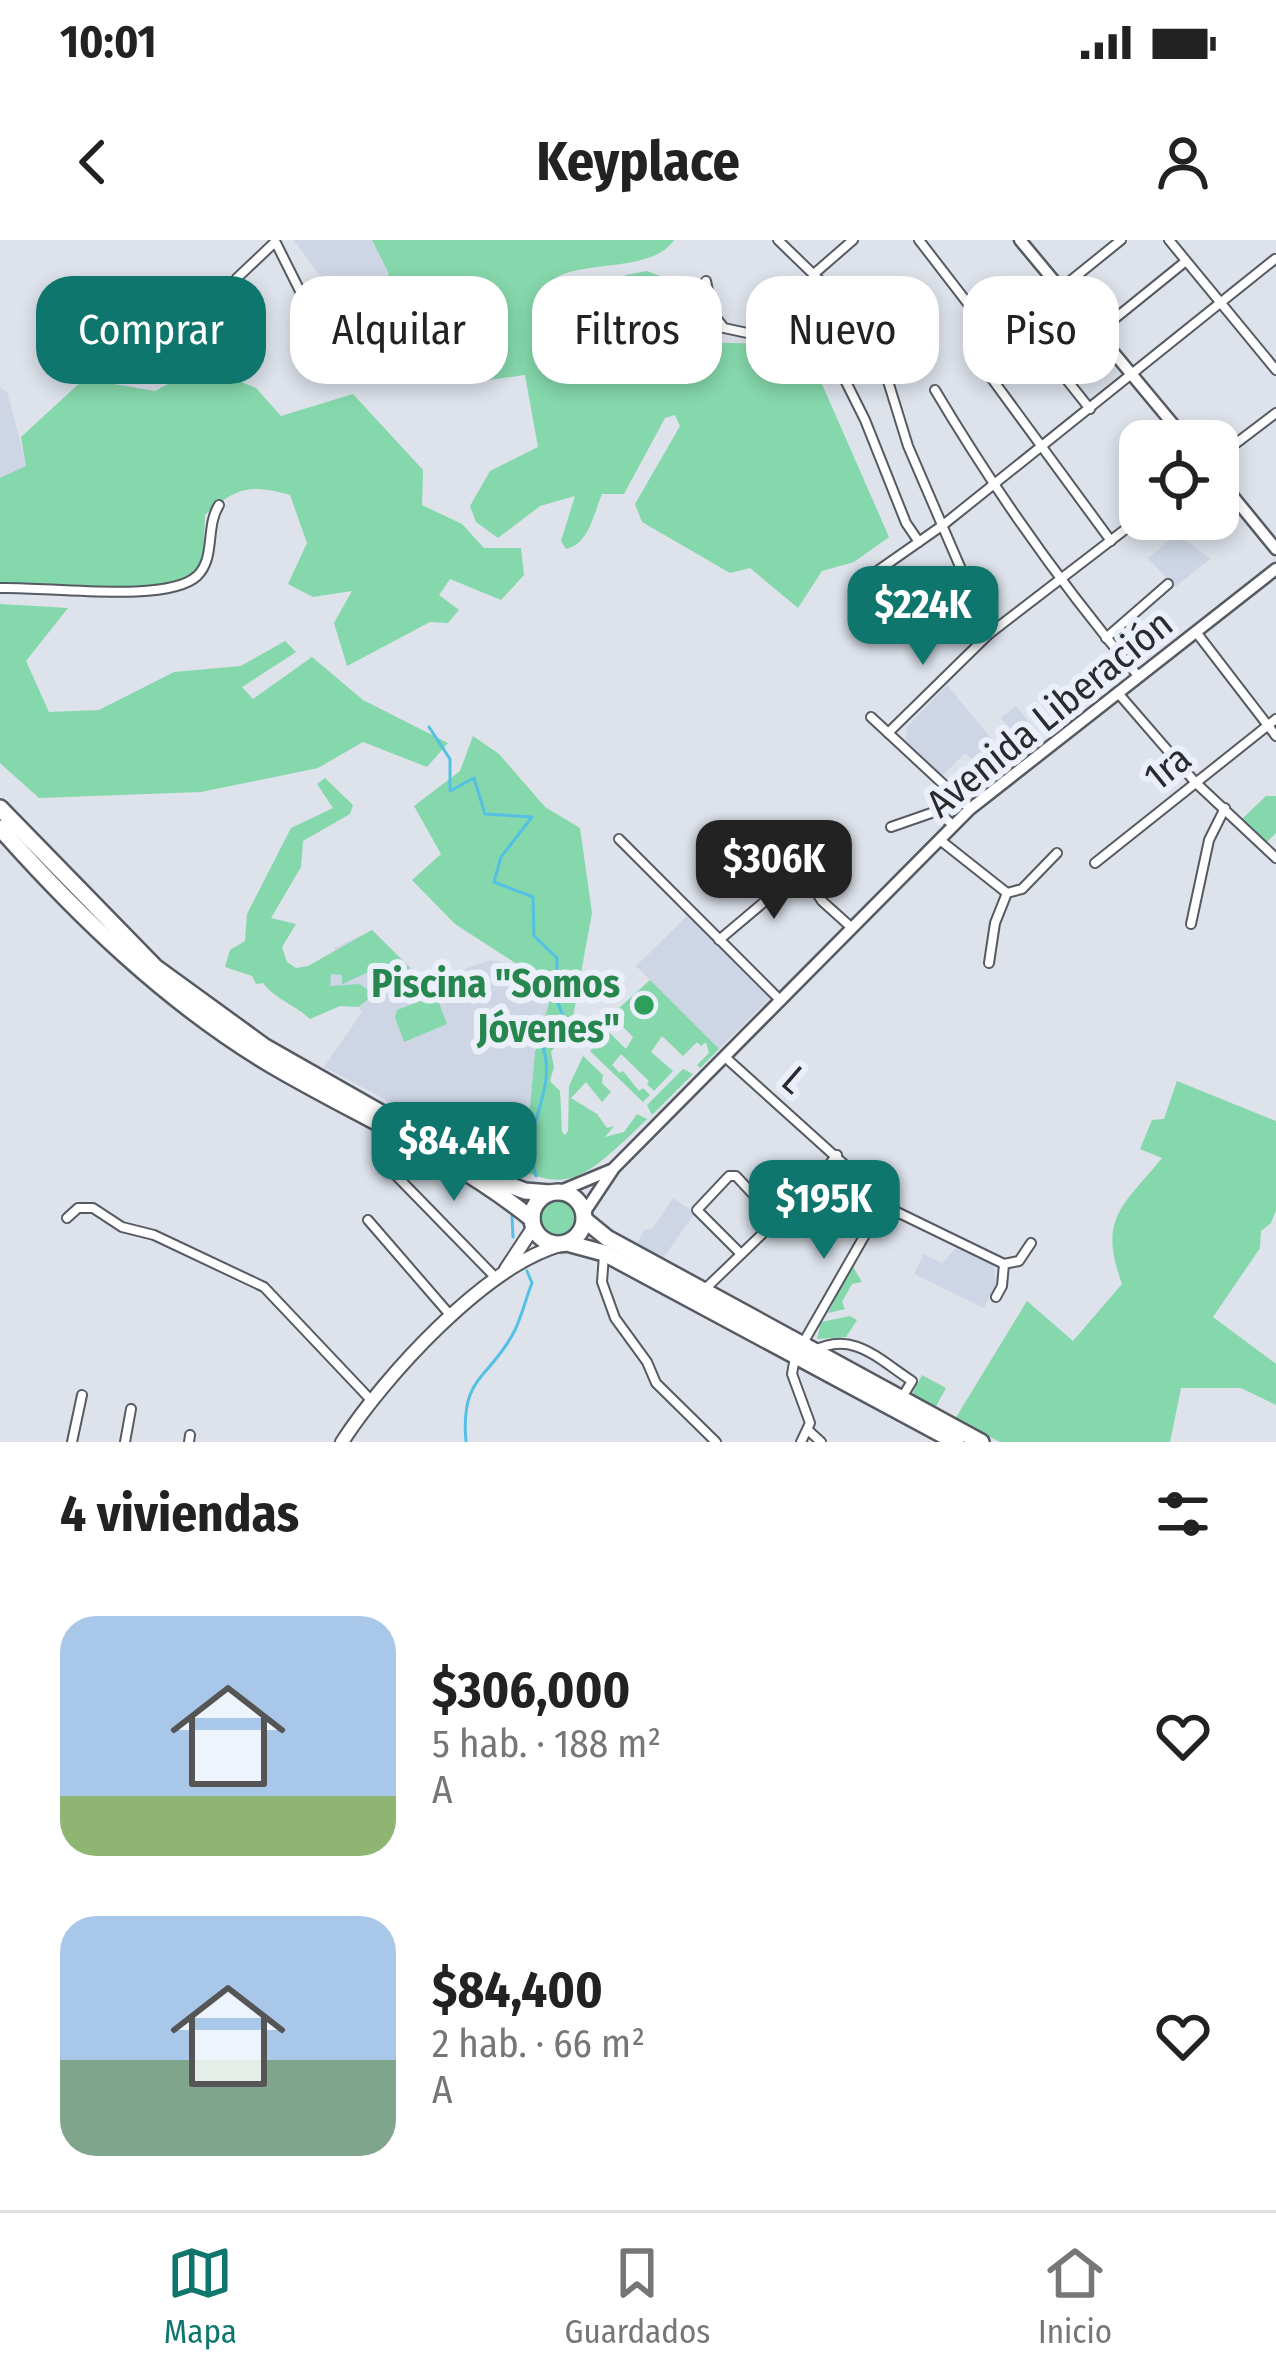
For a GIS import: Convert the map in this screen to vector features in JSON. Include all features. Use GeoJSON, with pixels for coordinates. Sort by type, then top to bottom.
{"type":"FeatureCollection","features":[{"type":"Feature","properties":{"kind":"highway"},"geometry":{"type":"LineString","coordinates":[[0,808],[155,967],[266,1047],[505,1183],[574,1198],[584,1216],[607,1238],[704,1290],[956,1442]]}},
{"type":"Feature","properties":{"kind":"highway"},"geometry":{"type":"LineString","coordinates":[[0,828],[145,975],[267,1062],[502,1196],[544,1241],[604,1253],[980,1442]]}},
{"type":"Feature","properties":{"kind":"highway"},"geometry":{"type":"LineString","coordinates":[[532,1224],[536,1203],[554,1192]]}},
{"type":"Feature","properties":{"kind":"highway"},"geometry":{"type":"LineString","coordinates":[[563,1244],[579,1234],[584,1216]]}},
{"type":"Feature","properties":{"kind":"main road"},"geometry":{"type":"LineString","coordinates":[[1020,240],[1049,276]]}},
{"type":"Feature","properties":{"kind":"main road"},"geometry":{"type":"LineString","coordinates":[[1119,359],[1170,420]]}},
{"type":"Feature","properties":{"kind":"main road"},"geometry":{"type":"LineString","coordinates":[[1239,504],[1275,548],[1264,578]]}},
{"type":"Feature","properties":{"kind":"main road","name":"Avenida Liberación"},"geometry":{"type":"LineString","coordinates":[[584,1216],[614,1168],[970,809],[1276,568]]}},
{"type":"Feature","properties":{"kind":"main road","name":"Avenida Liberación"},"geometry":{"type":"LineString","coordinates":[[554,1192],[614,1168]]}},
{"type":"Feature","properties":{"kind":"main road"},"geometry":{"type":"LineString","coordinates":[[501,1274],[532,1224]]}},
{"type":"Feature","properties":{"kind":"main road"},"geometry":{"type":"LineString","coordinates":[[342,1442],[370,1399],[452,1317],[501,1274],[563,1244]]}},
{"type":"Feature","properties":{"kind":"street"},"geometry":{"type":"LineString","coordinates":[[778,240],[856,320],[883,365],[908,446],[988,634]]}},
{"type":"Feature","properties":{"kind":"street"},"geometry":{"type":"LineString","coordinates":[[815,273],[853,240]]}},
{"type":"Feature","properties":{"kind":"street"},"geometry":{"type":"LineString","coordinates":[[919,240],[963,297]]}},
{"type":"Feature","properties":{"kind":"street"},"geometry":{"type":"LineString","coordinates":[[1076,276],[1121,240]]}},
{"type":"Feature","properties":{"kind":"street"},"geometry":{"type":"LineString","coordinates":[[1169,240],[1276,370]]}},
{"type":"Feature","properties":{"kind":"street"},"geometry":{"type":"LineString","coordinates":[[239,276],[275,242],[293,276]]}},
{"type":"Feature","properties":{"kind":"street"},"geometry":{"type":"LineString","coordinates":[[873,574],[943,525],[1275,259]]}},
{"type":"Feature","properties":{"kind":"street"},"geometry":{"type":"LineString","coordinates":[[1119,315],[1186,260]]}},
{"type":"Feature","properties":{"kind":"street"},"geometry":{"type":"LineString","coordinates":[[722,325],[789,342],[841,372],[906,523],[919,542]]}},
{"type":"Feature","properties":{"kind":"street"},"geometry":{"type":"LineString","coordinates":[[996,384],[1111,541]]}},
{"type":"Feature","properties":{"kind":"street"},"geometry":{"type":"LineString","coordinates":[[1070,384],[1090,409]]}},
{"type":"Feature","properties":{"kind":"street"},"geometry":{"type":"LineString","coordinates":[[935,390],[1061,580],[1138,677]]}},
{"type":"Feature","properties":{"kind":"street"},"geometry":{"type":"LineString","coordinates":[[1239,442],[1276,413]]}},
{"type":"Feature","properties":{"kind":"street"},"geometry":{"type":"LineString","coordinates":[[0,588],[157,590],[185,583],[206,563],[208,528],[219,506]]}},
{"type":"Feature","properties":{"kind":"street"},"geometry":{"type":"LineString","coordinates":[[888,733],[988,634],[1119,535]]}},
{"type":"Feature","properties":{"kind":"street"},"geometry":{"type":"LineString","coordinates":[[1106,638],[1168,584]]}},
{"type":"Feature","properties":{"kind":"street"},"geometry":{"type":"LineString","coordinates":[[1196,632],[1272,722],[1276,736]]}},
{"type":"Feature","properties":{"kind":"street"},"geometry":{"type":"LineString","coordinates":[[1118,693],[1195,782],[1276,858]]}},
{"type":"Feature","properties":{"kind":"street"},"geometry":{"type":"LineString","coordinates":[[871,717],[970,809]]}},
{"type":"Feature","properties":{"kind":"street","name":"1ra"},"geometry":{"type":"LineString","coordinates":[[1096,863],[1272,722]]}},
{"type":"Feature","properties":{"kind":"street"},"geometry":{"type":"LineString","coordinates":[[1191,924],[1209,840],[1225,808]]}},
{"type":"Feature","properties":{"kind":"street"},"geometry":{"type":"LineString","coordinates":[[891,827],[937,811],[954,826]]}},
{"type":"Feature","properties":{"kind":"street"},"geometry":{"type":"LineString","coordinates":[[620,839],[781,1001]]}},
{"type":"Feature","properties":{"kind":"street"},"geometry":{"type":"LineString","coordinates":[[940,840],[1007,892],[1022,890],[1057,854]]}},
{"type":"Feature","properties":{"kind":"street"},"geometry":{"type":"LineString","coordinates":[[791,854],[822,902],[852,928]]}},
{"type":"Feature","properties":{"kind":"street"},"geometry":{"type":"LineString","coordinates":[[719,940],[802,870]]}},
{"type":"Feature","properties":{"kind":"street"},"geometry":{"type":"LineString","coordinates":[[989,963],[995,923],[1007,892]]}},
{"type":"Feature","properties":{"kind":"street","name":"L"},"geometry":{"type":"LineString","coordinates":[[725,1057],[897,1212],[1004,1264]]}},
{"type":"Feature","properties":{"kind":"street"},"geometry":{"type":"LineString","coordinates":[[393,1132],[381,1160],[501,1274]]}},
{"type":"Feature","properties":{"kind":"street"},"geometry":{"type":"LineString","coordinates":[[704,1290],[837,1155]]}},
{"type":"Feature","properties":{"kind":"street"},"geometry":{"type":"LineString","coordinates":[[741,1254],[698,1210],[730,1176],[736,1176],[777,1220]]}},
{"type":"Feature","properties":{"kind":"street"},"geometry":{"type":"LineString","coordinates":[[801,1442],[809,1431],[809,1412],[792,1374],[885,1199]]}},
{"type":"Feature","properties":{"kind":"street"},"geometry":{"type":"LineString","coordinates":[[67,1218],[78,1208],[93,1208],[122,1227],[154,1235],[264,1286],[370,1399]]}},
{"type":"Feature","properties":{"kind":"street"},"geometry":{"type":"LineString","coordinates":[[368,1220],[452,1317]]}},
{"type":"Feature","properties":{"kind":"street"},"geometry":{"type":"LineString","coordinates":[[996,1298],[1004,1264],[1019,1261],[1031,1243]]}},
{"type":"Feature","properties":{"kind":"street"},"geometry":{"type":"LineString","coordinates":[[604,1253],[602,1282],[615,1318],[656,1383],[716,1442]]}},
{"type":"Feature","properties":{"kind":"street"},"geometry":{"type":"LineString","coordinates":[[802,1351],[838,1341],[861,1349],[912,1381],[901,1399]]}},
{"type":"Feature","properties":{"kind":"street"},"geometry":{"type":"LineString","coordinates":[[72,1442],[82,1395]]}},
{"type":"Feature","properties":{"kind":"street"},"geometry":{"type":"LineString","coordinates":[[125,1442],[131,1409]]}},
{"type":"Feature","properties":{"kind":"street"},"geometry":{"type":"LineString","coordinates":[[809,1431],[820,1442]]}},
{"type":"Feature","properties":{"kind":"shaded area"},"geometry":{"type":"Polygon","coordinates":[[[294,240],[372,240],[389,274],[387,276],[320,276],[294,240]]]}},
{"type":"Feature","properties":{"kind":"shaded area"},"geometry":{"type":"Polygon","coordinates":[[[0,388],[7,392],[27,466],[0,478],[0,388]]]}},
{"type":"Feature","properties":{"kind":"shaded area"},"geometry":{"type":"Polygon","coordinates":[[[1170,540],[1185,540],[1210,559],[1175,587],[1148,558],[1170,540]]]}},
{"type":"Feature","properties":{"kind":"shaded area"},"geometry":{"type":"Polygon","coordinates":[[[947,685],[1015,767],[995,782],[965,753],[941,777],[905,743],[907,727],[947,685]]]}},
{"type":"Feature","properties":{"kind":"shaded area"},"geometry":{"type":"Polygon","coordinates":[[[1016,706],[1045,742],[1031,754],[1001,718],[1016,706]]]}},
{"type":"Feature","properties":{"kind":"shaded area"},"geometry":{"type":"Polygon","coordinates":[[[688,915],[771,997],[719,1049],[636,966],[688,915]]]}},
{"type":"Feature","properties":{"kind":"shaded area"},"geometry":{"type":"Polygon","coordinates":[[[372,930],[426,982],[491,960],[520,966],[549,1003],[535,1052],[529,1117],[467,1143],[324,1067],[362,1012],[342,987],[330,986],[330,974],[341,975],[334,948],[372,930]]]}},
{"type":"Feature","properties":{"kind":"shaded area"},"geometry":{"type":"Polygon","coordinates":[[[673,1198],[695,1213],[661,1261],[635,1247],[673,1198]]]}},
{"type":"Feature","properties":{"kind":"shaded area"},"geometry":{"type":"Polygon","coordinates":[[[959,1245],[994,1264],[996,1284],[984,1308],[914,1274],[924,1254],[942,1263],[959,1245]]]}},
{"type":"Feature","properties":{"kind":"green space"},"geometry":{"type":"Polygon","coordinates":[[[372,240],[674,240],[665,250],[637,261],[559,276],[532,276],[532,384],[722,384],[722,343],[746,343],[746,384],[822,384],[889,537],[854,562],[822,571],[798,608],[750,568],[730,573],[642,522],[635,504],[680,426],[675,415],[665,418],[624,494],[602,494],[589,528],[574,546],[566,549],[561,541],[575,496],[540,506],[498,538],[476,522],[470,506],[490,471],[538,447],[525,375],[508,377],[508,276],[389,274],[372,240]]]}},
{"type":"Feature","properties":{"kind":"green space"},"geometry":{"type":"Polygon","coordinates":[[[647,271],[660,276],[625,276],[626,275],[647,271]]]}},
{"type":"Feature","properties":{"kind":"green space"},"geometry":{"type":"Polygon","coordinates":[[[79,384],[155,391],[168,384],[246,384],[256,388],[281,416],[353,394],[423,470],[422,505],[462,524],[484,548],[521,548],[524,575],[501,600],[450,579],[439,595],[459,610],[448,623],[430,622],[347,666],[334,623],[352,591],[313,597],[288,584],[307,543],[290,495],[254,489],[235,493],[205,515],[203,563],[165,585],[108,589],[0,585],[0,478],[26,466],[21,437],[79,384]]]}},
{"type":"Feature","properties":{"kind":"green space"},"geometry":{"type":"Polygon","coordinates":[[[0,604],[68,608],[26,661],[49,712],[99,710],[174,672],[241,666],[285,641],[296,652],[242,687],[253,699],[312,657],[363,700],[448,743],[427,767],[363,742],[318,768],[201,792],[39,798],[0,763],[0,604]]]}},
{"type":"Feature","properties":{"kind":"green space"},"geometry":{"type":"Polygon","coordinates":[[[473,736],[499,754],[545,807],[580,828],[592,913],[572,1022],[551,1052],[550,1081],[560,1091],[562,1132],[568,1131],[569,1086],[583,1056],[603,1075],[602,1083],[611,1092],[602,1102],[586,1082],[571,1098],[597,1114],[607,1128],[614,1126],[605,1137],[624,1132],[637,1114],[647,1119],[599,1163],[563,1179],[525,1172],[467,1143],[529,1117],[535,1052],[549,1003],[520,966],[455,924],[412,880],[441,854],[414,806],[460,771],[473,736]]]}},
{"type":"Feature","properties":{"kind":"green space"},"geometry":{"type":"Polygon","coordinates":[[[325,778],[353,805],[350,814],[303,841],[301,867],[271,918],[296,924],[282,947],[287,962],[296,968],[308,966],[372,930],[410,968],[403,972],[387,964],[342,984],[342,975],[331,974],[330,986],[359,984],[375,994],[358,1007],[340,1006],[310,1019],[263,983],[256,984],[252,976],[225,967],[230,950],[245,941],[247,914],[291,828],[333,808],[317,784],[325,778]]]}},
{"type":"Feature","properties":{"kind":"green space"},"geometry":{"type":"Polygon","coordinates":[[[1266,796],[1276,796],[1276,833],[1267,842],[1242,819],[1266,796]]]}},
{"type":"Feature","properties":{"kind":"green space"},"geometry":{"type":"Polygon","coordinates":[[[650,980],[719,1049],[700,1068],[697,1065],[709,1053],[706,1042],[701,1046],[697,1042],[683,1056],[662,1036],[651,1052],[673,1071],[654,1091],[621,1054],[612,1065],[639,1091],[643,1088],[650,1095],[643,1102],[590,1051],[608,1031],[626,1049],[633,1037],[614,1018],[585,1041],[579,1030],[609,1008],[618,1009],[650,980]]]}},
{"type":"Feature","properties":{"kind":"green space"},"geometry":{"type":"Polygon","coordinates":[[[436,995],[447,1024],[404,1042],[395,1018],[397,1010],[436,995]]]}},
{"type":"Feature","properties":{"kind":"green space"},"geometry":{"type":"Polygon","coordinates":[[[683,1069],[693,1074],[652,1115],[647,1105],[683,1069]]]}},
{"type":"Feature","properties":{"kind":"green space"},"geometry":{"type":"Polygon","coordinates":[[[1177,1081],[1276,1121],[1276,1210],[1261,1231],[1260,1248],[1213,1317],[1276,1364],[1276,1405],[1241,1388],[1181,1388],[1170,1442],[1000,1442],[955,1419],[1027,1301],[1073,1341],[1122,1284],[1112,1243],[1114,1228],[1125,1202],[1162,1158],[1140,1149],[1152,1120],[1164,1119],[1177,1081]]]}},
{"type":"Feature","properties":{"kind":"green space"},"geometry":{"type":"Polygon","coordinates":[[[558,1197],[573,1203],[579,1218],[573,1233],[558,1239],[543,1233],[537,1218],[543,1203],[558,1197]]]}},
{"type":"Feature","properties":{"kind":"green space"},"geometry":{"type":"Polygon","coordinates":[[[852,1265],[862,1282],[852,1284],[842,1302],[845,1309],[828,1313],[852,1265]]]}},
{"type":"Feature","properties":{"kind":"green space"},"geometry":{"type":"Polygon","coordinates":[[[850,1316],[857,1320],[846,1337],[817,1339],[821,1322],[850,1316]]]}},
{"type":"Feature","properties":{"kind":"green space"},"geometry":{"type":"Polygon","coordinates":[[[922,1375],[946,1388],[934,1410],[910,1398],[922,1375]]]}},
{"type":"Feature","properties":{"kind":"waterway"},"geometry":{"type":"LineString","coordinates":[[429,727],[450,759],[450,791],[474,778],[485,814],[532,817],[501,857],[494,882],[533,897],[534,936],[557,958],[556,998],[564,1019],[543,1047],[546,1080],[532,1141],[536,1176]]}},
{"type":"Feature","properties":{"kind":"waterway"},"geometry":{"type":"LineString","coordinates":[[512,1216],[513,1237]]}},
{"type":"Feature","properties":{"kind":"waterway"},"geometry":{"type":"LineString","coordinates":[[466,1442],[472,1390],[515,1330],[532,1283],[527,1271]]}},
{"type":"Feature","properties":{"kind":"place","name":"Piscina \"Somos Jóvenes\""},"geometry":{"type":"Point","coordinates":[644,1005]}}]}
